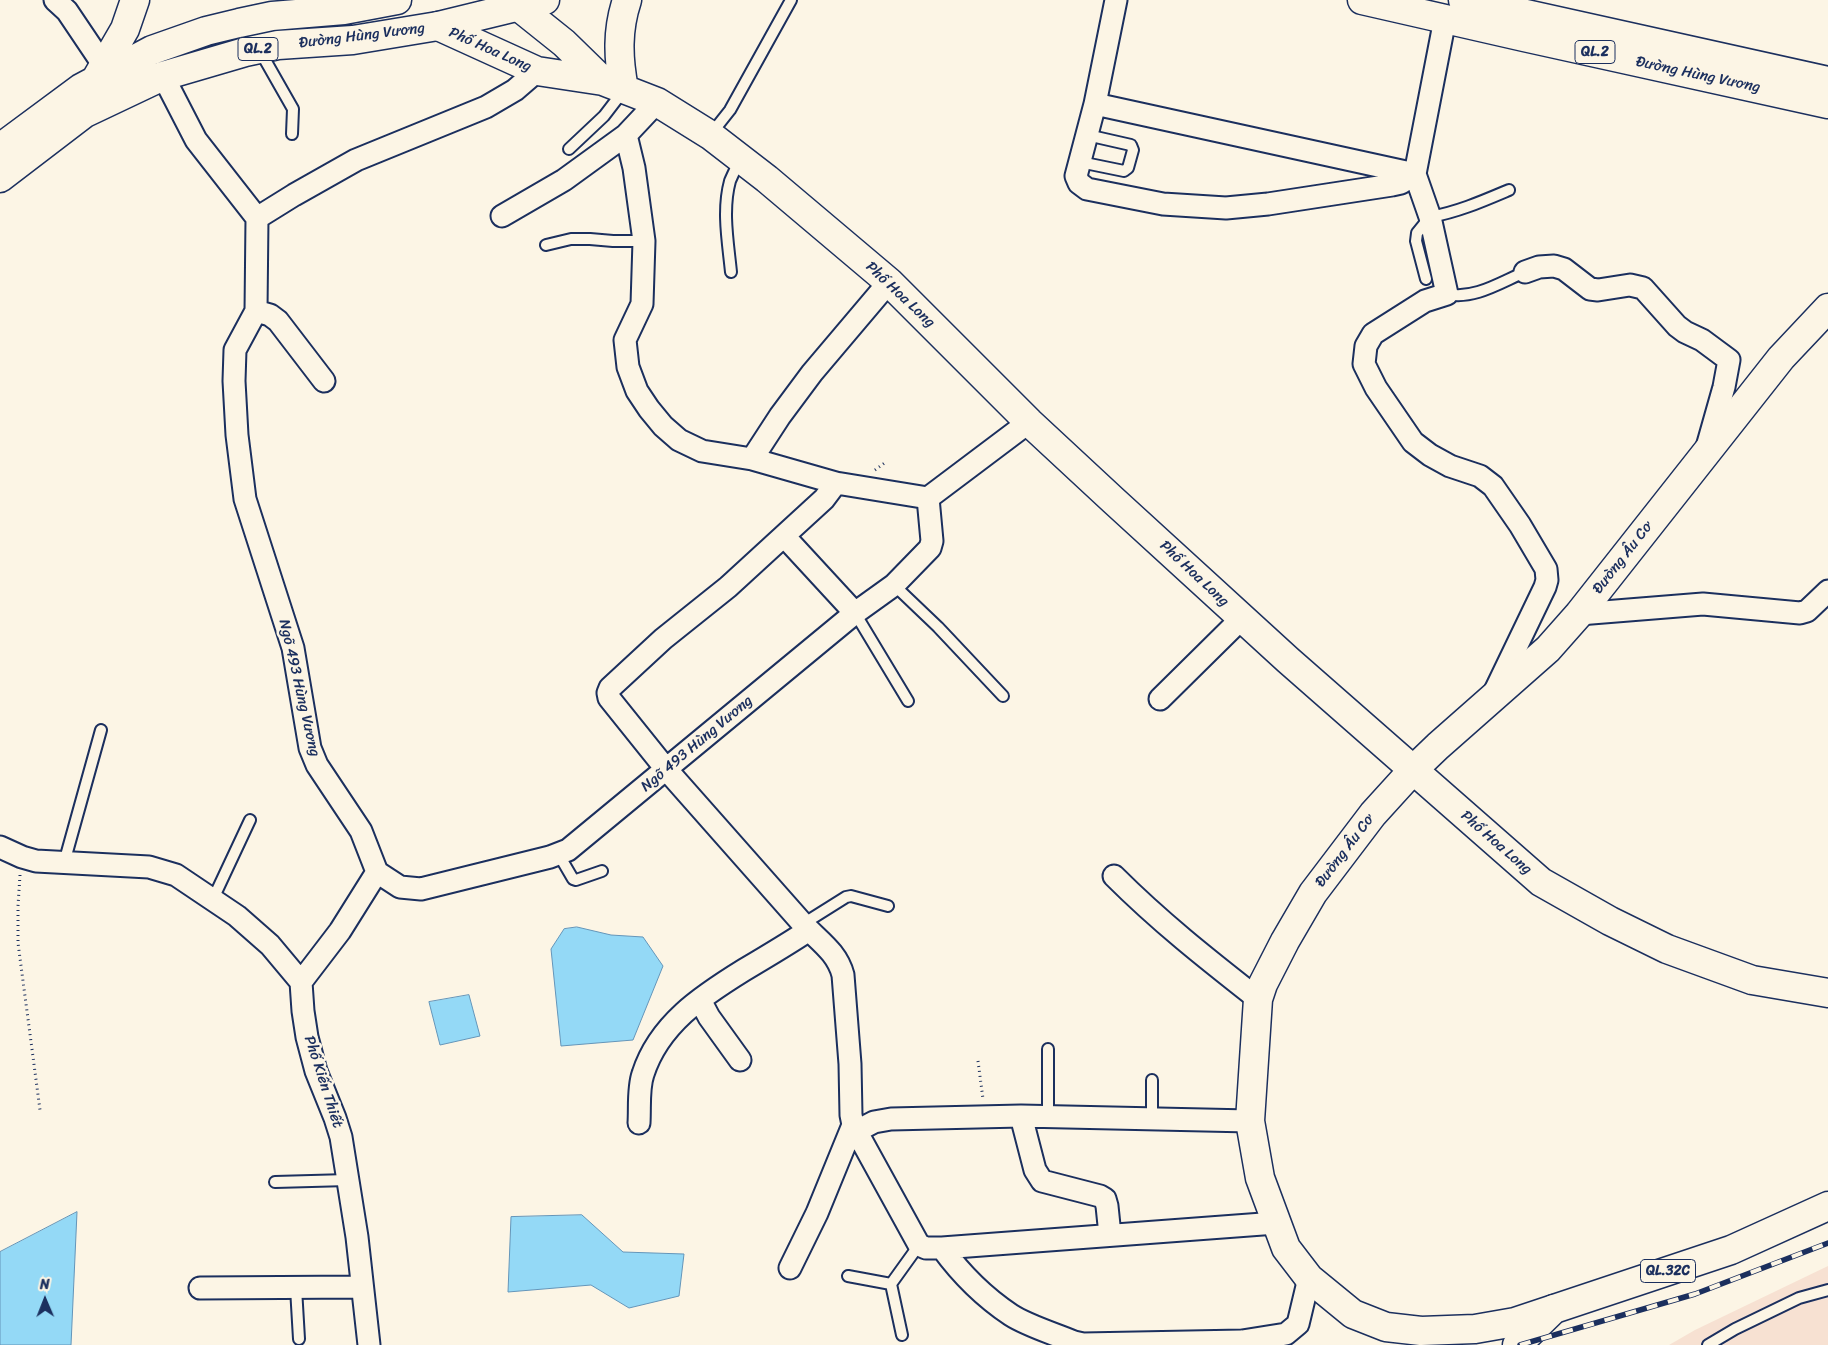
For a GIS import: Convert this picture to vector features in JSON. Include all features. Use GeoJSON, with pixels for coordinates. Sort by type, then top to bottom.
{"type":"FeatureCollection","features":[{"type":"Feature","properties":{"kind":"main road"},"geometry":{"type":"LineString","coordinates":[[104,82],[135,0]]}},
{"type":"Feature","properties":{"kind":"main road","name":"Đường Hùng Vương"},"geometry":{"type":"LineString","coordinates":[[0,148],[65,98],[104,82],[152,50],[206,31],[272,16],[344,10],[398,0]]}},
{"type":"Feature","properties":{"kind":"main road","name":"Phố Hoa Long"},"geometry":{"type":"LineString","coordinates":[[398,0],[438,26],[537,71],[614,85],[657,102],[710,135],[740,158],[889,282],[1029,422],[1242,618],[1541,882],[1610,921],[1667,949],[1752,980],[1828,993]]}},
{"type":"Feature","properties":{"kind":"main road"},"geometry":{"type":"LineString","coordinates":[[614,85],[619,56],[621,23],[627,0]]}},
{"type":"Feature","properties":{"kind":"main road","name":"Đường Hùng Vương"},"geometry":{"type":"LineString","coordinates":[[1362,0],[1454,9],[1828,81]]}},
{"type":"Feature","properties":{"kind":"main road","name":"Đường Hùng Vương"},"geometry":{"type":"LineString","coordinates":[[0,178],[77,118],[104,82],[164,76],[259,48],[353,40],[438,26],[525,2]]}},
{"type":"Feature","properties":{"kind":"main road","name":"Phố Hoa Long"},"geometry":{"type":"LineString","coordinates":[[525,2],[564,43],[614,85]]}},
{"type":"Feature","properties":{"kind":"main road","name":"Đường Hùng Vương"},"geometry":{"type":"LineString","coordinates":[[1454,9],[1828,104]]}},
{"type":"Feature","properties":{"kind":"main road"},"geometry":{"type":"LineString","coordinates":[[1772,70],[1828,67]]}},
{"type":"Feature","properties":{"kind":"main road","name":"Đường Âu Cơ"},"geometry":{"type":"LineString","coordinates":[[1554,1308],[1515,1322],[1475,1329],[1421,1331],[1386,1327],[1353,1314],[1309,1278],[1286,1248],[1260,1178],[1250,1121],[1258,999],[1263,984],[1285,941],[1313,893],[1373,814],[1413,770],[1548,649],[1579,614],[1781,358],[1828,308]]}},
{"type":"Feature","properties":{"kind":"main road","name":"QL.32C"},"geometry":{"type":"LineString","coordinates":[[1516,1345],[1554,1308],[1731,1250],[1828,1206]]}},
{"type":"Feature","properties":{"kind":"street"},"geometry":{"type":"LineString","coordinates":[[55,0],[67,11],[104,82]]}},
{"type":"Feature","properties":{"kind":"street"},"geometry":{"type":"LineString","coordinates":[[1116,0],[1095,104],[1076,176],[1079,183],[1087,189],[1163,204],[1226,208],[1268,204],[1392,185],[1402,183],[1415,174]]}},
{"type":"Feature","properties":{"kind":"street"},"geometry":{"type":"LineString","coordinates":[[1454,9],[1415,174],[1430,217],[1447,294],[1425,301],[1373,334],[1366,346],[1364,364],[1376,388],[1413,442],[1437,459],[1450,466],[1480,476],[1493,486],[1520,524],[1546,569],[1547,580],[1545,587],[1491,700]]}},
{"type":"Feature","properties":{"kind":"street"},"geometry":{"type":"LineString","coordinates":[[164,76],[196,140],[257,218],[356,160],[486,107],[515,90],[537,71]]}},
{"type":"Feature","properties":{"kind":"street"},"geometry":{"type":"LineString","coordinates":[[502,216],[564,180],[626,136],[657,102]]}},
{"type":"Feature","properties":{"kind":"street"},"geometry":{"type":"LineString","coordinates":[[1095,104],[1415,174]]}},
{"type":"Feature","properties":{"kind":"street"},"geometry":{"type":"LineString","coordinates":[[626,136],[634,168],[644,240],[642,304],[625,340],[628,366],[637,391],[653,415],[679,440],[702,451],[752,459],[836,483],[928,498],[1029,422]]}},
{"type":"Feature","properties":{"kind":"street","name":"Ngõ 493 Hùng Vương"},"geometry":{"type":"LineString","coordinates":[[257,218],[256,311],[236,350],[234,381],[237,435],[245,500],[293,648],[310,748],[317,765],[361,831],[377,872],[400,887],[421,890],[559,855],[568,850],[855,613],[894,585],[930,548],[932,541],[928,498]]}},
{"type":"Feature","properties":{"kind":"street"},"geometry":{"type":"LineString","coordinates":[[1525,272],[1547,265],[1564,270],[1590,289],[1598,290],[1630,286],[1643,288],[1677,326],[1702,340],[1728,360],[1724,387],[1704,456]]}},
{"type":"Feature","properties":{"kind":"street"},"geometry":{"type":"LineString","coordinates":[[752,459],[780,416],[812,373],[889,282]]}},
{"type":"Feature","properties":{"kind":"street"},"geometry":{"type":"LineString","coordinates":[[256,311],[274,317],[324,380]]}},
{"type":"Feature","properties":{"kind":"street"},"geometry":{"type":"LineString","coordinates":[[836,483],[824,499],[784,536],[728,587],[663,639],[610,688],[608,693],[609,698],[666,769],[806,927],[836,957],[844,975],[850,1064],[851,1115],[855,1128],[920,1245],[926,1248],[942,1248],[1276,1223]]}},
{"type":"Feature","properties":{"kind":"street"},"geometry":{"type":"LineString","coordinates":[[784,536],[855,613]]}},
{"type":"Feature","properties":{"kind":"street"},"geometry":{"type":"LineString","coordinates":[[1579,614],[1703,604],[1800,613],[1808,611],[1828,591]]}},
{"type":"Feature","properties":{"kind":"street"},"geometry":{"type":"LineString","coordinates":[[1160,699],[1242,618]]}},
{"type":"Feature","properties":{"kind":"street"},"geometry":{"type":"LineString","coordinates":[[0,847],[36,861],[149,867],[176,875],[237,916],[270,945],[301,982],[340,931],[377,872]]}},
{"type":"Feature","properties":{"kind":"street"},"geometry":{"type":"LineString","coordinates":[[1114,876],[1145,907],[1188,945],[1258,999]]}},
{"type":"Feature","properties":{"kind":"street"},"geometry":{"type":"LineString","coordinates":[[639,1123],[642,1075],[650,1055],[664,1032],[687,1009],[713,989],[806,927]]}},
{"type":"Feature","properties":{"kind":"street","name":"Phố Kiến Thiết"},"geometry":{"type":"LineString","coordinates":[[301,982],[302,1010],[307,1037],[316,1071],[341,1137],[357,1237],[369,1345]]}},
{"type":"Feature","properties":{"kind":"street"},"geometry":{"type":"LineString","coordinates":[[700,1000],[709,1017],[740,1060]]}},
{"type":"Feature","properties":{"kind":"street"},"geometry":{"type":"LineString","coordinates":[[790,1268],[818,1213],[855,1128],[883,1119],[1021,1116],[1250,1121]]}},
{"type":"Feature","properties":{"kind":"street"},"geometry":{"type":"LineString","coordinates":[[1021,1116],[1038,1176],[1042,1181],[1105,1198],[1110,1235]]}},
{"type":"Feature","properties":{"kind":"street"},"geometry":{"type":"LineString","coordinates":[[942,1248],[957,1268],[975,1286],[1012,1316],[1083,1344],[1242,1341],[1286,1334],[1298,1324],[1309,1278]]}},
{"type":"Feature","properties":{"kind":"street"},"geometry":{"type":"LineString","coordinates":[[200,1288],[362,1287]]}},
{"type":"Feature","properties":{"kind":"lane"},"geometry":{"type":"LineString","coordinates":[[710,135],[730,110],[791,0]]}},
{"type":"Feature","properties":{"kind":"lane"},"geometry":{"type":"LineString","coordinates":[[259,48],[293,109],[292,134]]}},
{"type":"Feature","properties":{"kind":"lane"},"geometry":{"type":"LineString","coordinates":[[569,149],[604,116],[614,85]]}},
{"type":"Feature","properties":{"kind":"lane"},"geometry":{"type":"LineString","coordinates":[[1080,162],[1124,171],[1128,168],[1134,150],[1131,145],[1087,135]]}},
{"type":"Feature","properties":{"kind":"lane"},"geometry":{"type":"LineString","coordinates":[[731,272],[726,218],[727,199],[730,181],[740,158]]}},
{"type":"Feature","properties":{"kind":"lane"},"geometry":{"type":"LineString","coordinates":[[1426,279],[1416,241],[1417,233],[1430,217],[1472,206],[1509,190]]}},
{"type":"Feature","properties":{"kind":"lane"},"geometry":{"type":"LineString","coordinates":[[546,245],[581,239],[644,240]]}},
{"type":"Feature","properties":{"kind":"lane"},"geometry":{"type":"LineString","coordinates":[[1447,294],[1457,296],[1470,295],[1525,272]]}},
{"type":"Feature","properties":{"kind":"lane"},"geometry":{"type":"LineString","coordinates":[[894,585],[938,627],[1004,696]]}},
{"type":"Feature","properties":{"kind":"lane"},"geometry":{"type":"LineString","coordinates":[[855,613],[908,701]]}},
{"type":"Feature","properties":{"kind":"lane"},"geometry":{"type":"LineString","coordinates":[[64,863],[101,730]]}},
{"type":"Feature","properties":{"kind":"lane"},"geometry":{"type":"LineString","coordinates":[[213,900],[250,820]]}},
{"type":"Feature","properties":{"kind":"lane"},"geometry":{"type":"LineString","coordinates":[[559,855],[572,879],[576,880],[602,871]]}},
{"type":"Feature","properties":{"kind":"lane"},"geometry":{"type":"LineString","coordinates":[[806,927],[846,896],[888,906]]}},
{"type":"Feature","properties":{"kind":"lane"},"geometry":{"type":"LineString","coordinates":[[1048,1049],[1048,1117]]}},
{"type":"Feature","properties":{"kind":"lane"},"geometry":{"type":"LineString","coordinates":[[1152,1080],[1152,1119]]}},
{"type":"Feature","properties":{"kind":"lane"},"geometry":{"type":"LineString","coordinates":[[275,1182],[348,1180]]}},
{"type":"Feature","properties":{"kind":"lane"},"geometry":{"type":"LineString","coordinates":[[902,1335],[891,1284],[920,1245]]}},
{"type":"Feature","properties":{"kind":"lane"},"geometry":{"type":"LineString","coordinates":[[848,1276],[891,1284]]}},
{"type":"Feature","properties":{"kind":"lane"},"geometry":{"type":"LineString","coordinates":[[296,1288],[299,1340]]}},
{"type":"Feature","properties":{"kind":"lane"},"geometry":{"type":"LineString","coordinates":[[1708,1345],[1735,1329],[1798,1298],[1828,1290]]}},
{"type":"Feature","properties":{"kind":"path"},"geometry":{"type":"LineString","coordinates":[[22,857],[18,906],[18,943],[40,1110]]}},
{"type":"Feature","properties":{"kind":"path"},"geometry":{"type":"LineString","coordinates":[[978,1061],[986,1117]]}},
{"type":"Feature","properties":{"kind":"shaded area"},"geometry":{"type":"Polygon","coordinates":[[[1828,1266],[1828,1345],[1669,1345],[1695,1330],[1828,1266]]]}},
{"type":"Feature","properties":{"kind":"water"},"geometry":{"type":"Polygon","coordinates":[[[577,927],[611,935],[643,937],[663,966],[633,1040],[561,1046],[551,949],[564,929],[577,927]]]}},
{"type":"Feature","properties":{"kind":"water"},"geometry":{"type":"Polygon","coordinates":[[[469,995],[480,1036],[440,1045],[429,1002],[469,995]]]}},
{"type":"Feature","properties":{"kind":"water"},"geometry":{"type":"Polygon","coordinates":[[[77,1212],[71,1345],[0,1345],[0,1252],[77,1212]]]}},
{"type":"Feature","properties":{"kind":"water"},"geometry":{"type":"Polygon","coordinates":[[[582,1215],[623,1252],[684,1254],[679,1296],[629,1308],[591,1285],[508,1292],[511,1217],[582,1215]]]}},
{"type":"Feature","properties":{"kind":"railway"},"geometry":{"type":"LineString","coordinates":[[1520,1345],[1695,1294],[1828,1243]]}}]}
